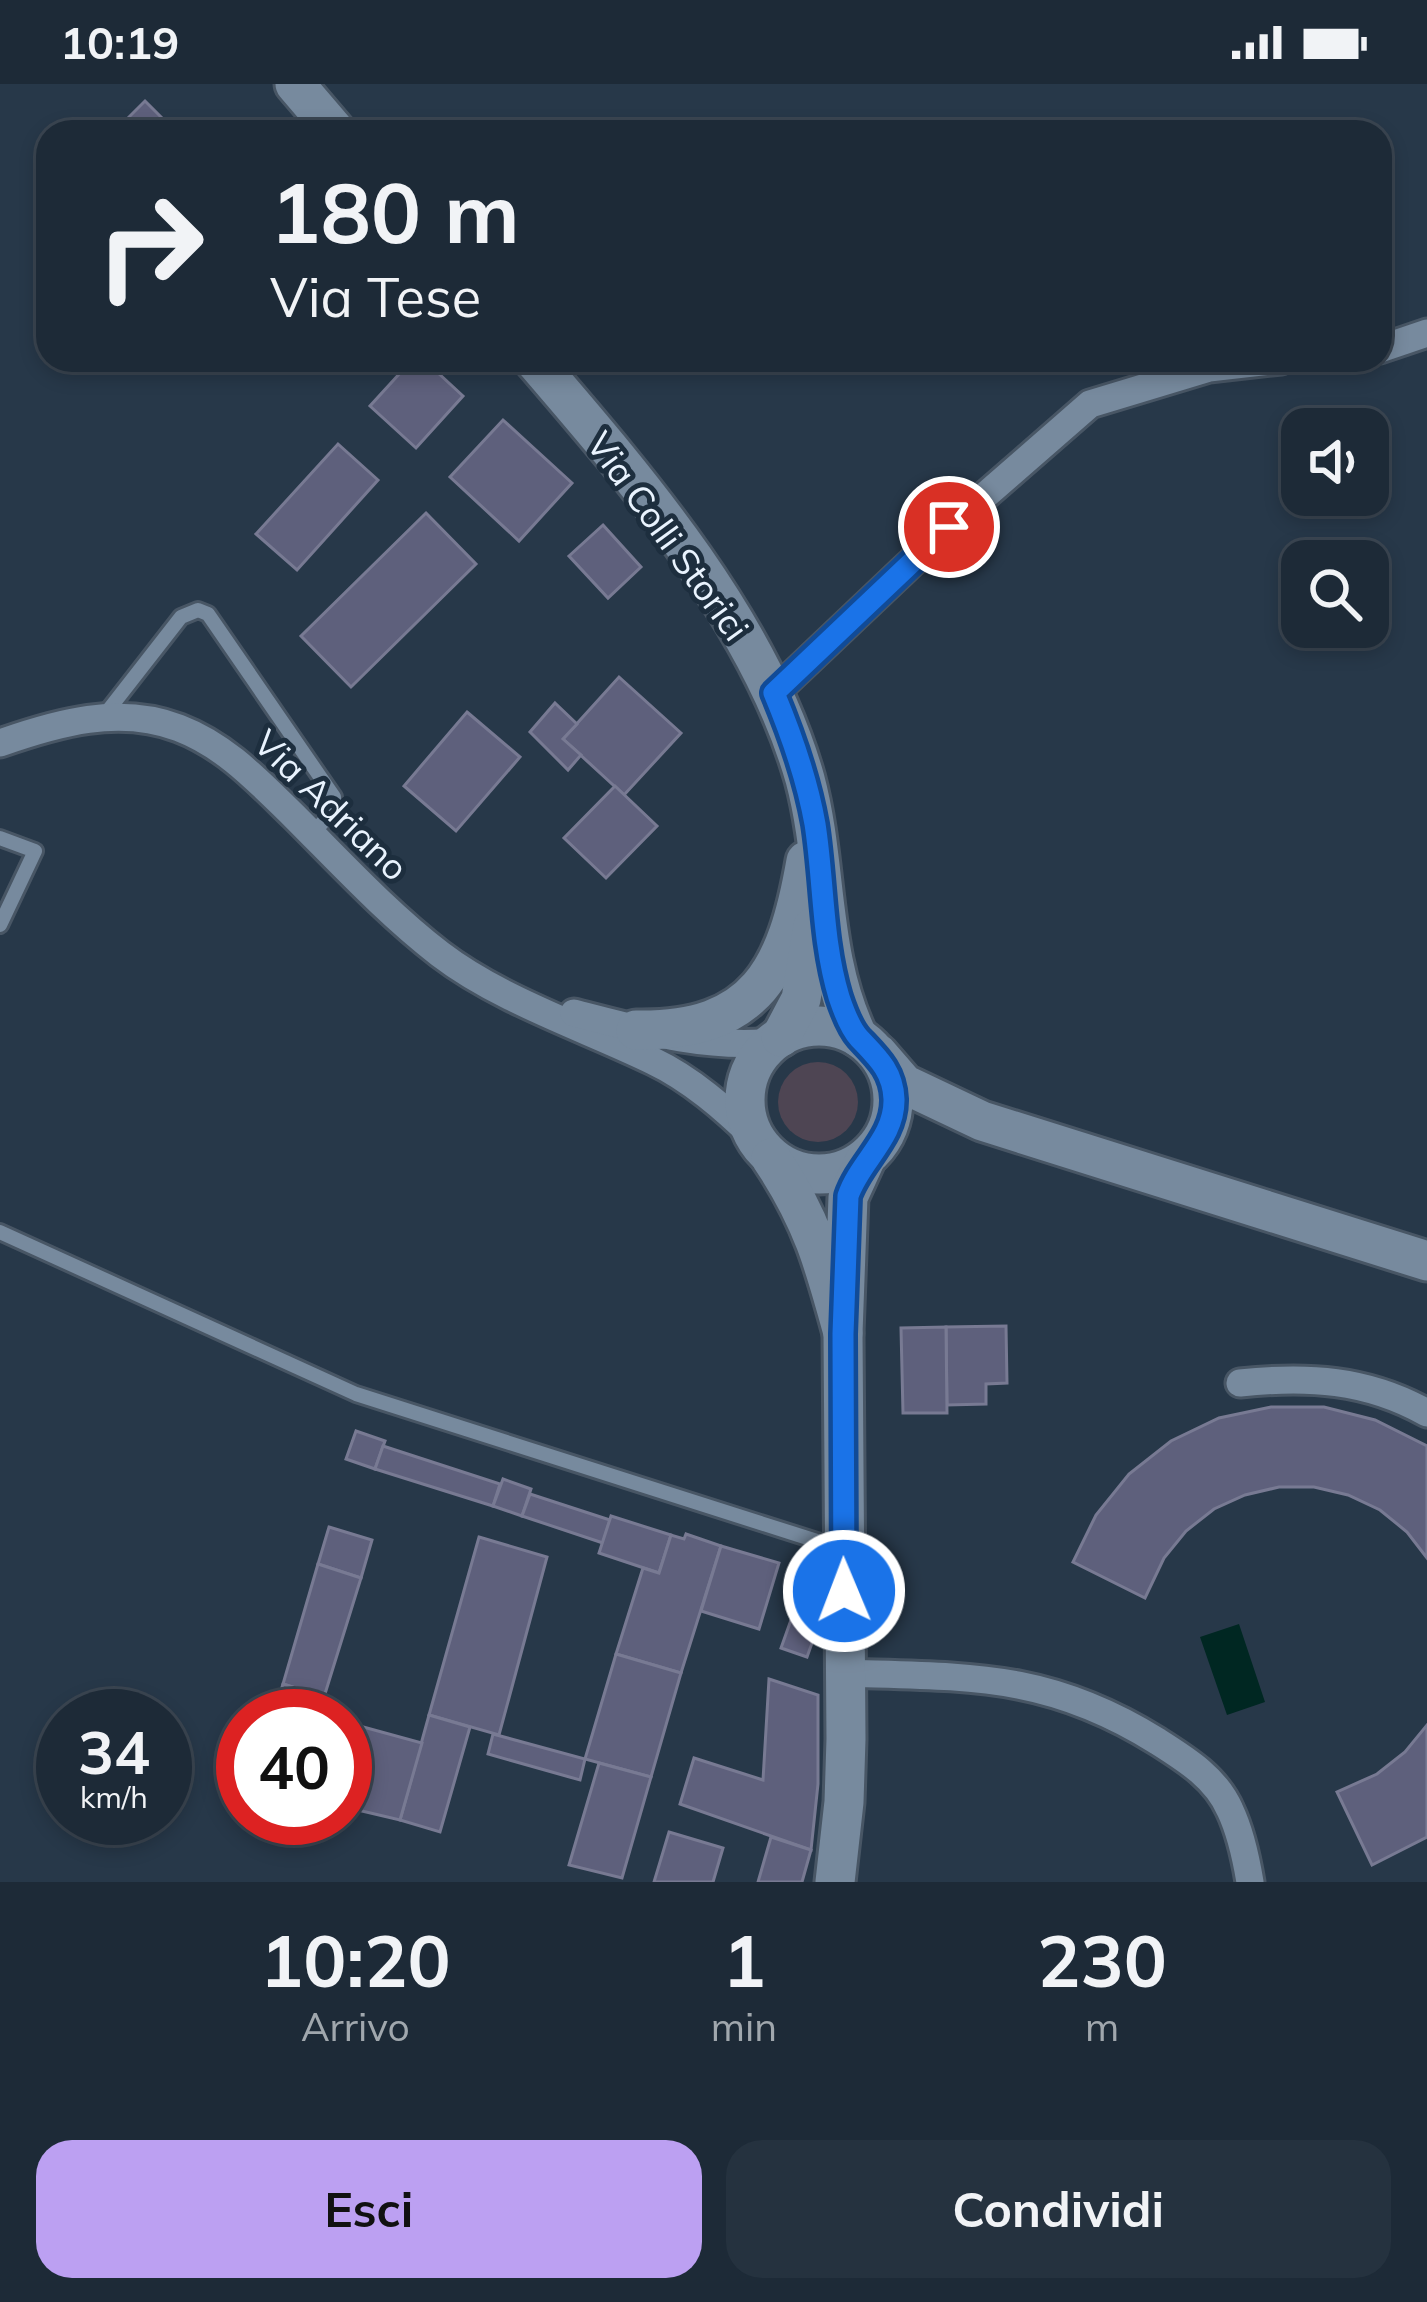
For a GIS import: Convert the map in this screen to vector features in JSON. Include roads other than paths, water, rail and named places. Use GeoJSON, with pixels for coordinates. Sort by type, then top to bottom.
{"type":"FeatureCollection","features":[{"type":"Feature","properties":{"kind":"street"},"geometry":{"type":"LineString","coordinates":[[295,84],[326,120]]}},
{"type":"Feature","properties":{"kind":"street"},"geometry":{"type":"LineString","coordinates":[[1392,345],[1427,333]]}},
{"type":"Feature","properties":{"kind":"street","name":"Via Colli Storici"},"geometry":{"type":"LineString","coordinates":[[544,372],[700,566],[774,693],[812,808],[830,958],[840,1001],[890,1075],[892,1121],[848,1196],[843,1334],[844,1802],[835,1882]]}},
{"type":"Feature","properties":{"kind":"street"},"geometry":{"type":"LineString","coordinates":[[774,693],[949,527],[1090,404],[1196,372]]}},
{"type":"Feature","properties":{"kind":"street","name":"Via Adriano"},"geometry":{"type":"LineString","coordinates":[[0,743],[40,729],[103,717],[153,720],[218,747],[386,909],[443,956],[592,1036],[657,1062],[726,1110],[763,1148]]}},
{"type":"Feature","properties":{"kind":"street"},"geometry":{"type":"LineString","coordinates":[[636,1030],[667,1031],[716,1022],[754,995],[785,942],[799,902],[812,808]]}},
{"type":"Feature","properties":{"kind":"street","name":"Via Colli Storici"},"geometry":{"type":"LineString","coordinates":[[819,862],[810,959],[801,999],[748,1076],[747,1118],[800,1202],[820,1245],[843,1334]]}},
{"type":"Feature","properties":{"kind":"street","name":"Via Adriano"},"geometry":{"type":"LineString","coordinates":[[524,1000],[636,1030],[704,1042],[777,1039]]}},
{"type":"Feature","properties":{"kind":"street"},"geometry":{"type":"LineString","coordinates":[[777,1039],[819,1026],[839,1028],[868,1046],[904,1084],[982,1121],[1427,1261]]}},
{"type":"Feature","properties":{"kind":"street"},"geometry":{"type":"LineString","coordinates":[[763,1148],[793,1170],[817,1175],[842,1172],[930,1124],[982,1121]]}},
{"type":"Feature","properties":{"kind":"street"},"geometry":{"type":"LineString","coordinates":[[1240,1383],[1296,1377],[1352,1383],[1405,1400],[1427,1413]]}},
{"type":"Feature","properties":{"kind":"street"},"geometry":{"type":"LineString","coordinates":[[845,1673],[990,1679],[1088,1702],[1207,1775],[1229,1807],[1244,1847],[1250,1882]]}},
{"type":"Feature","properties":{"kind":"lane"},"geometry":{"type":"LineString","coordinates":[[103,717],[182,617],[198,610],[215,619],[334,797],[334,810],[312,834]]}},
{"type":"Feature","properties":{"kind":"lane"},"geometry":{"type":"LineString","coordinates":[[0,838],[35,851],[0,926]]}},
{"type":"Feature","properties":{"kind":"lane"},"geometry":{"type":"LineString","coordinates":[[0,1232],[356,1394],[843,1550]]}}]}
